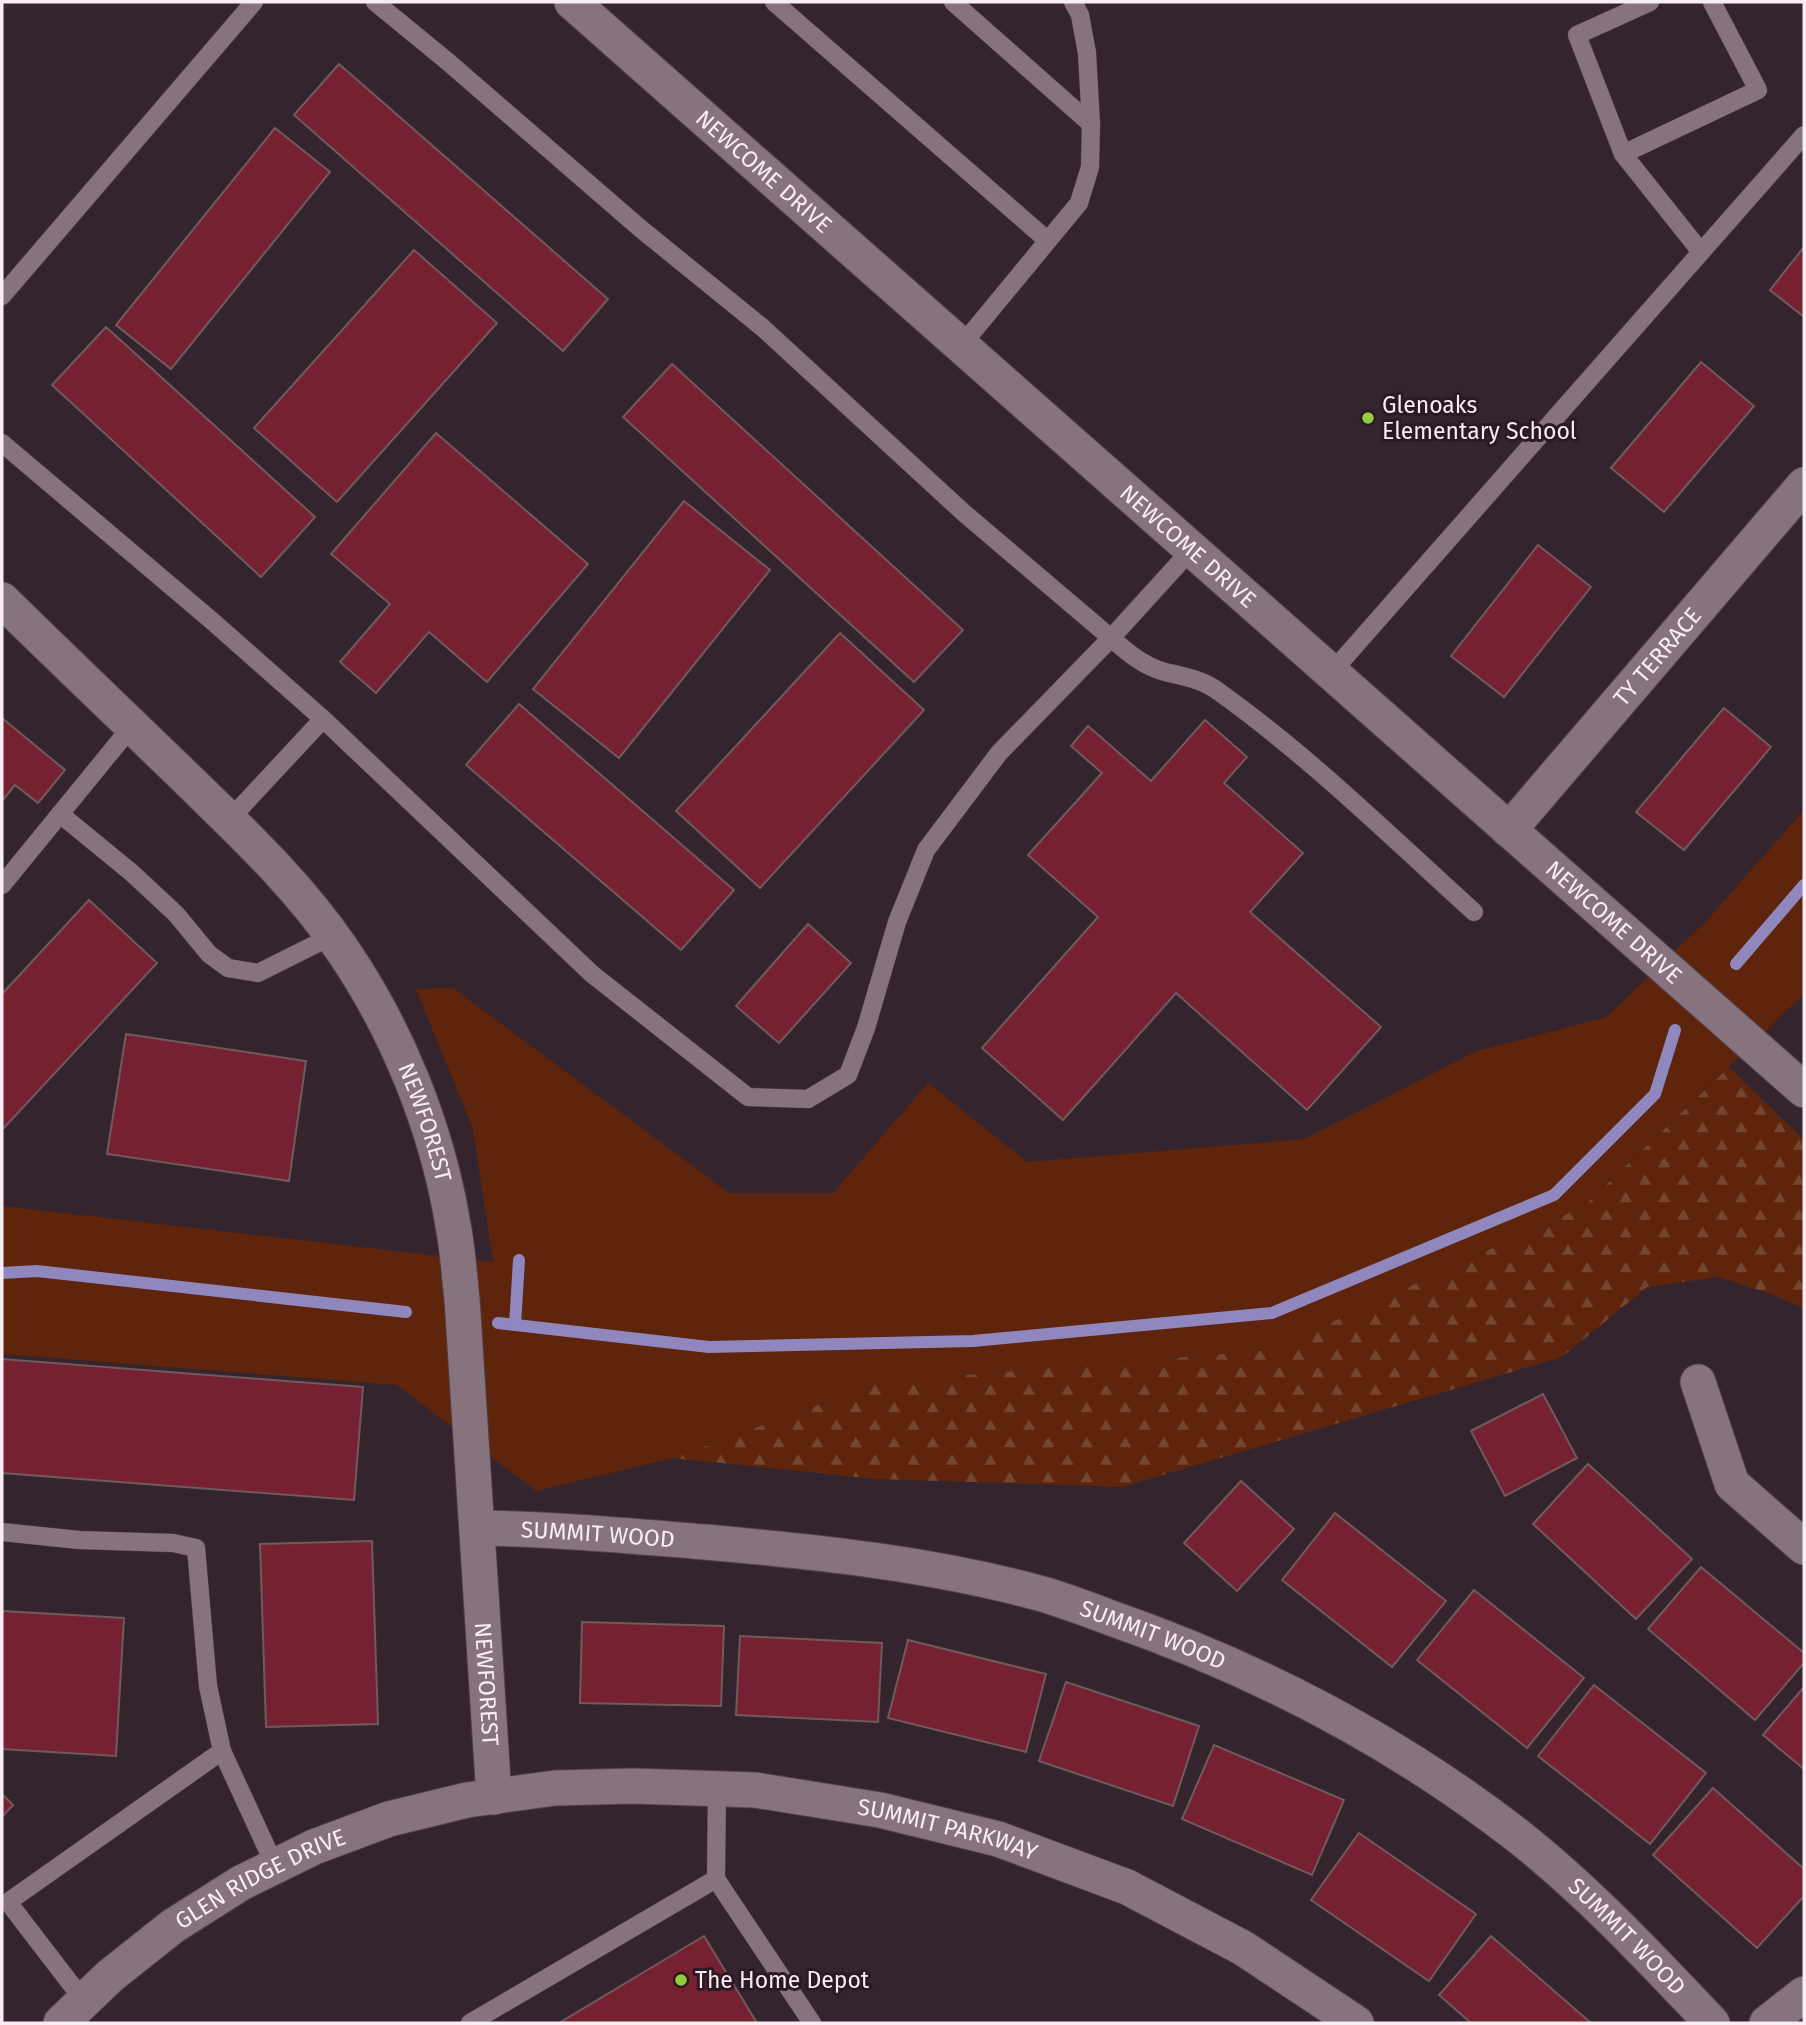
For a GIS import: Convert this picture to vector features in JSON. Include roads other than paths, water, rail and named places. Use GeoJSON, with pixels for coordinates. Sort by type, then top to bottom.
{"type":"FeatureCollection","features":[{"type":"Feature","properties":{"kind":"street","name":"NEWCOME DRIVE"},"geometry":{"type":"LineString","coordinates":[[572,2],[1804,1090]]}},
{"type":"Feature","properties":{"kind":"street","name":"TY TERRACE"},"geometry":{"type":"LineString","coordinates":[[1509,830],[1804,485]]}},
{"type":"Feature","properties":{"kind":"street","name":"NEWFOREST"},"geometry":{"type":"LineString","coordinates":[[2,600],[229,820],[295,889],[332,936],[380,1013],[412,1080],[436,1152],[453,1224],[463,1299],[494,1797]]}},
{"type":"Feature","properties":{"kind":"street"},"geometry":{"type":"LineString","coordinates":[[1698,1382],[1731,1484],[1804,1547]]}},
{"type":"Feature","properties":{"kind":"street","name":"SUMMIT WOOD"},"geometry":{"type":"LineString","coordinates":[[477,1528],[555,1530],[832,1554],[933,1570],[1046,1595],[1170,1638],[1287,1690],[1414,1762],[1517,1836],[1594,1900],[1712,2023]]}},
{"type":"Feature","properties":{"kind":"street","name":"SUMMIT PARKWAY"},"geometry":{"type":"LineString","coordinates":[[494,1797],[555,1788],[634,1786],[755,1790],[880,1810],[998,1839],[1127,1887],[1243,1948],[1356,2023]]}},
{"type":"Feature","properties":{"kind":"street","name":"GLEN RIDGE DRIVE"},"geometry":{"type":"LineString","coordinates":[[73,2012],[110,1976],[173,1926],[241,1883],[314,1847],[389,1819],[467,1800],[494,1797]]}},
{"type":"Feature","properties":{"kind":"street"},"geometry":{"type":"LineString","coordinates":[[1767,2023],[1804,1994]]}},
{"type":"Feature","properties":{"kind":"lane"},"geometry":{"type":"LineString","coordinates":[[2,296],[254,2]]}},
{"type":"Feature","properties":{"kind":"lane"},"geometry":{"type":"LineString","coordinates":[[375,2],[763,328],[964,513],[1135,659],[1211,687],[1266,727],[1325,776],[1474,912]]}},
{"type":"Feature","properties":{"kind":"lane"},"geometry":{"type":"LineString","coordinates":[[774,2],[1047,240]]}},
{"type":"Feature","properties":{"kind":"lane"},"geometry":{"type":"LineString","coordinates":[[953,2],[1091,124]]}},
{"type":"Feature","properties":{"kind":"lane"},"geometry":{"type":"LineString","coordinates":[[961,346],[1079,203],[1090,167],[1091,124],[1087,53],[1080,15],[1073,2]]}},
{"type":"Feature","properties":{"kind":"lane"},"geometry":{"type":"LineString","coordinates":[[1650,2],[1577,34],[1623,154],[1701,252]]}},
{"type":"Feature","properties":{"kind":"lane"},"geometry":{"type":"LineString","coordinates":[[1623,154],[1758,90],[1712,2]]}},
{"type":"Feature","properties":{"kind":"lane"},"geometry":{"type":"LineString","coordinates":[[1331,673],[1804,135]]}},
{"type":"Feature","properties":{"kind":"lane"},"geometry":{"type":"LineString","coordinates":[[2,443],[323,719],[592,974],[747,1097],[808,1099],[848,1075],[866,1028],[897,922],[926,850],[999,753],[1111,638],[1192,549]]}},
{"type":"Feature","properties":{"kind":"lane"},"geometry":{"type":"LineString","coordinates":[[229,820],[323,719]]}},
{"type":"Feature","properties":{"kind":"lane"},"geometry":{"type":"LineString","coordinates":[[2,885],[132,726]]}},
{"type":"Feature","properties":{"kind":"lane"},"geometry":{"type":"LineString","coordinates":[[60,814],[132,873],[176,914],[209,954],[228,968],[258,973],[332,936]]}},
{"type":"Feature","properties":{"kind":"lane"},"geometry":{"type":"LineString","coordinates":[[2,1532],[79,1540],[173,1543],[196,1548],[208,1686],[222,1751],[275,1866]]}},
{"type":"Feature","properties":{"kind":"lane"},"geometry":{"type":"LineString","coordinates":[[73,2012],[8,1902],[222,1751]]}},
{"type":"Feature","properties":{"kind":"lane"},"geometry":{"type":"LineString","coordinates":[[717,1789],[716,1879],[812,2023]]}},
{"type":"Feature","properties":{"kind":"lane"},"geometry":{"type":"LineString","coordinates":[[470,2023],[716,1879]]}},
{"type":"Feature","properties":{"kind":"waterway"},"geometry":{"type":"LineString","coordinates":[[1736,964],[1804,885]]}},
{"type":"Feature","properties":{"kind":"waterway"},"geometry":{"type":"LineString","coordinates":[[498,1323],[709,1347],[973,1341],[1272,1313],[1554,1195],[1655,1094],[1675,1030]]}},
{"type":"Feature","properties":{"kind":"waterway"},"geometry":{"type":"LineString","coordinates":[[515,1325],[519,1260]]}},
{"type":"Feature","properties":{"kind":"waterway"},"geometry":{"type":"LineString","coordinates":[[2,1273],[37,1271],[406,1312]]}},
{"type":"Feature","properties":{"kind":"place","name":"Glenoaks Elementary School"},"geometry":{"type":"Point","coordinates":[1368,418]}},
{"type":"Feature","properties":{"kind":"place","name":"The Home Depot"},"geometry":{"type":"Point","coordinates":[681,1980]}}]}
